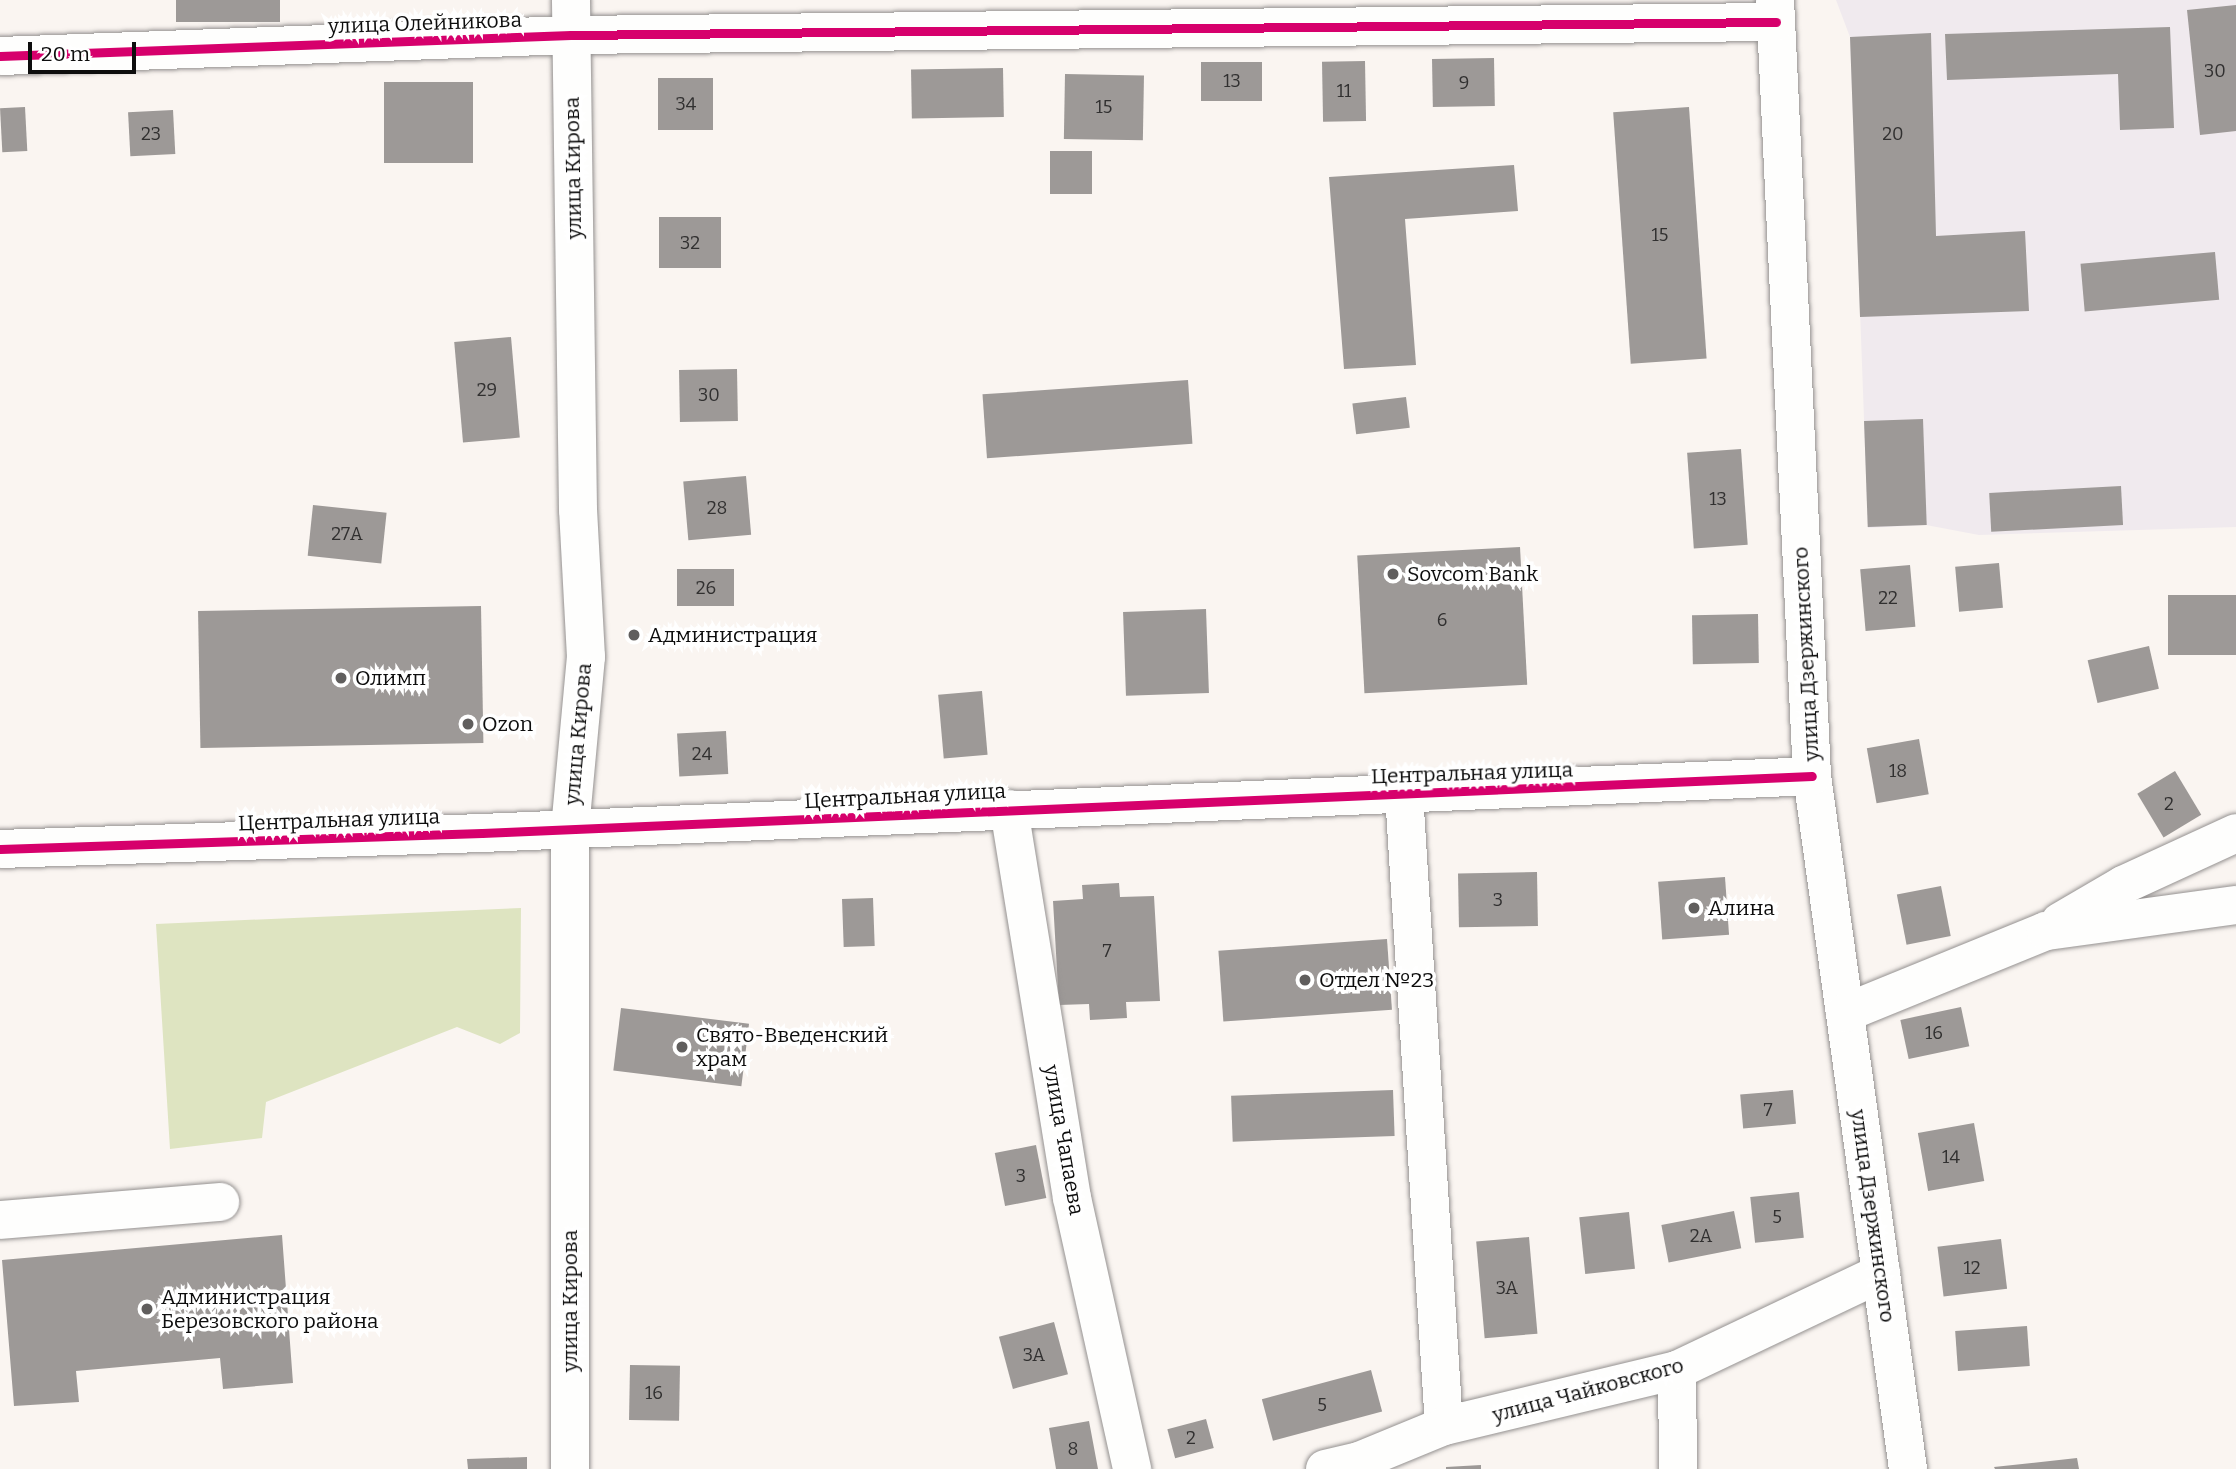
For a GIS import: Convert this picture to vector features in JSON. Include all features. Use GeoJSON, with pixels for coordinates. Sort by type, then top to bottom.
{"type":"FeatureCollection","features":[{"type":"Feature","properties":{"kind":"street","name":"улица Олейникова"},"geometry":{"type":"LineString","coordinates":[[0,56],[571,18],[1776,11]]}},
{"type":"Feature","properties":{"kind":"street","name":"улица Дзержинского"},"geometry":{"type":"LineString","coordinates":[[1776,11],[1812,776],[1908,1469]]}},
{"type":"Feature","properties":{"kind":"street","name":"улица Кирова"},"geometry":{"type":"LineString","coordinates":[[570,1469],[570,829],[586,657],[578,510],[571,18]]}},
{"type":"Feature","properties":{"kind":"street","name":"Центральная улица"},"geometry":{"type":"LineString","coordinates":[[0,849],[570,829],[1812,776]]}},
{"type":"Feature","properties":{"kind":"street"},"geometry":{"type":"LineString","coordinates":[[1404,794],[1444,1426]]}},
{"type":"Feature","properties":{"kind":"street","name":"улица Чапаева"},"geometry":{"type":"LineString","coordinates":[[1009,809],[1072,1198],[1132,1469]]}},
{"type":"Feature","properties":{"kind":"street"},"geometry":{"type":"LineString","coordinates":[[1844,1013],[2046,931],[2123,885],[2236,833]]}},
{"type":"Feature","properties":{"kind":"street"},"geometry":{"type":"LineString","coordinates":[[2046,931],[2236,905]]}},
{"type":"Feature","properties":{"kind":"street"},"geometry":{"type":"LineString","coordinates":[[0,1220],[220,1202]]}},
{"type":"Feature","properties":{"kind":"street","name":"улица Чайковского"},"geometry":{"type":"LineString","coordinates":[[1348,1466],[1444,1426],[1677,1370],[1881,1273]]}},
{"type":"Feature","properties":{"kind":"street"},"geometry":{"type":"LineString","coordinates":[[1677,1370],[1678,1469]]}},
{"type":"Feature","properties":{"kind":"shaded area"},"geometry":{"type":"Polygon","coordinates":[[[1836,0],[2236,0],[2236,527],[1979,535],[1926,525],[1868,528],[1850,37],[1836,0]]]}},
{"type":"Feature","properties":{"kind":"green space"},"geometry":{"type":"Polygon","coordinates":[[[521,908],[520,1033],[500,1044],[457,1027],[266,1102],[262,1138],[170,1149],[156,924],[521,908]]]}},
{"type":"Feature","properties":{"kind":"building"},"geometry":{"type":"Polygon","coordinates":[[[176,0],[280,0],[280,22],[176,22],[176,0]]]}},
{"type":"Feature","properties":{"kind":"building"},"geometry":{"type":"Polygon","coordinates":[[[2236,5],[2236,131],[2200,135],[2187,10],[2236,5]]]}},
{"type":"Feature","properties":{"kind":"building"},"geometry":{"type":"Polygon","coordinates":[[[2170,27],[2174,128],[2120,130],[2118,74],[1947,80],[1945,34],[2170,27]]]}},
{"type":"Feature","properties":{"kind":"building"},"geometry":{"type":"Polygon","coordinates":[[[1931,33],[1936,236],[2025,231],[2029,311],[1860,317],[1850,37],[1931,33]]]}},
{"type":"Feature","properties":{"kind":"building"},"geometry":{"type":"Polygon","coordinates":[[[1494,58],[1495,106],[1433,107],[1432,59],[1494,58]]]}},
{"type":"Feature","properties":{"kind":"building"},"geometry":{"type":"Polygon","coordinates":[[[1365,61],[1366,121],[1323,122],[1322,62],[1365,61]]]}},
{"type":"Feature","properties":{"kind":"building"},"geometry":{"type":"Polygon","coordinates":[[[1201,62],[1262,62],[1262,101],[1201,101],[1201,62]]]}},
{"type":"Feature","properties":{"kind":"building"},"geometry":{"type":"Polygon","coordinates":[[[1003,68],[1004,117],[912,119],[911,70],[1003,68]]]}},
{"type":"Feature","properties":{"kind":"building"},"geometry":{"type":"Polygon","coordinates":[[[1065,74],[1144,75],[1143,140],[1064,139],[1065,74]]]}},
{"type":"Feature","properties":{"kind":"building"},"geometry":{"type":"Polygon","coordinates":[[[658,78],[713,78],[713,130],[658,130],[658,78]]]}},
{"type":"Feature","properties":{"kind":"building"},"geometry":{"type":"Polygon","coordinates":[[[384,82],[473,82],[473,163],[384,163],[384,82]]]}},
{"type":"Feature","properties":{"kind":"building"},"geometry":{"type":"Polygon","coordinates":[[[25,107],[27,151],[2,152],[0,108],[25,107]]]}},
{"type":"Feature","properties":{"kind":"building"},"geometry":{"type":"Polygon","coordinates":[[[1689,107],[1707,358],[1631,364],[1613,112],[1689,107]]]}},
{"type":"Feature","properties":{"kind":"building"},"geometry":{"type":"Polygon","coordinates":[[[173,110],[175,154],[130,156],[128,112],[173,110]]]}},
{"type":"Feature","properties":{"kind":"building"},"geometry":{"type":"Polygon","coordinates":[[[1050,151],[1092,151],[1092,194],[1050,194],[1050,151]]]}},
{"type":"Feature","properties":{"kind":"building"},"geometry":{"type":"Polygon","coordinates":[[[1514,165],[1518,211],[1405,219],[1416,365],[1344,369],[1329,177],[1514,165]]]}},
{"type":"Feature","properties":{"kind":"building"},"geometry":{"type":"Polygon","coordinates":[[[659,217],[721,217],[721,268],[659,268],[659,217]]]}},
{"type":"Feature","properties":{"kind":"building"},"geometry":{"type":"Polygon","coordinates":[[[2215,252],[2219,300],[2085,312],[2081,264],[2215,252]]]}},
{"type":"Feature","properties":{"kind":"building"},"geometry":{"type":"Polygon","coordinates":[[[511,337],[520,438],[463,443],[454,342],[511,337]]]}},
{"type":"Feature","properties":{"kind":"building"},"geometry":{"type":"Polygon","coordinates":[[[737,369],[738,421],[680,422],[679,370],[737,369]]]}},
{"type":"Feature","properties":{"kind":"building"},"geometry":{"type":"Polygon","coordinates":[[[1188,380],[1192,444],[987,458],[983,394],[1188,380]]]}},
{"type":"Feature","properties":{"kind":"building"},"geometry":{"type":"Polygon","coordinates":[[[1406,397],[1410,428],[1356,434],[1352,404],[1406,397]]]}},
{"type":"Feature","properties":{"kind":"building"},"geometry":{"type":"Polygon","coordinates":[[[1923,419],[1927,525],[1868,527],[1864,421],[1923,419]]]}},
{"type":"Feature","properties":{"kind":"building"},"geometry":{"type":"Polygon","coordinates":[[[1741,449],[1748,545],[1694,549],[1687,453],[1741,449]]]}},
{"type":"Feature","properties":{"kind":"building"},"geometry":{"type":"Polygon","coordinates":[[[746,476],[751,535],[688,540],[683,481],[746,476]]]}},
{"type":"Feature","properties":{"kind":"building"},"geometry":{"type":"Polygon","coordinates":[[[2121,486],[2123,525],[1991,532],[1989,493],[2121,486]]]}},
{"type":"Feature","properties":{"kind":"building"},"geometry":{"type":"Polygon","coordinates":[[[313,505],[387,513],[381,563],[308,556],[313,505]]]}},
{"type":"Feature","properties":{"kind":"building"},"geometry":{"type":"Polygon","coordinates":[[[1520,547],[1527,685],[1364,693],[1357,556],[1520,547]]]}},
{"type":"Feature","properties":{"kind":"building"},"geometry":{"type":"Polygon","coordinates":[[[1999,563],[2003,608],[1959,612],[1955,567],[1999,563]]]}},
{"type":"Feature","properties":{"kind":"building"},"geometry":{"type":"Polygon","coordinates":[[[1910,565],[1915,627],[1866,631],[1860,569],[1910,565]]]}},
{"type":"Feature","properties":{"kind":"building"},"geometry":{"type":"Polygon","coordinates":[[[677,569],[734,569],[734,606],[677,606],[677,569]]]}},
{"type":"Feature","properties":{"kind":"building"},"geometry":{"type":"Polygon","coordinates":[[[2168,595],[2236,595],[2236,655],[2168,655],[2168,595]]]}},
{"type":"Feature","properties":{"kind":"building","name":"Олимп"},"geometry":{"type":"Polygon","coordinates":[[[481,606],[483,743],[200,748],[198,611],[481,606]]]}},
{"type":"Feature","properties":{"kind":"building"},"geometry":{"type":"Polygon","coordinates":[[[1206,609],[1209,693],[1126,696],[1123,612],[1206,609]]]}},
{"type":"Feature","properties":{"kind":"building"},"geometry":{"type":"Polygon","coordinates":[[[1758,614],[1759,663],[1693,664],[1692,615],[1758,614]]]}},
{"type":"Feature","properties":{"kind":"building"},"geometry":{"type":"Polygon","coordinates":[[[2149,646],[2159,689],[2098,703],[2088,660],[2149,646]]]}},
{"type":"Feature","properties":{"kind":"building"},"geometry":{"type":"Polygon","coordinates":[[[982,691],[988,755],[944,759],[938,695],[982,691]]]}},
{"type":"Feature","properties":{"kind":"building"},"geometry":{"type":"Polygon","coordinates":[[[726,731],[728,774],[679,777],[677,734],[726,731]]]}},
{"type":"Feature","properties":{"kind":"building"},"geometry":{"type":"Polygon","coordinates":[[[1919,739],[1929,794],[1877,803],[1867,748],[1919,739]]]}},
{"type":"Feature","properties":{"kind":"building"},"geometry":{"type":"Polygon","coordinates":[[[2175,771],[2201,815],[2164,837],[2137,794],[2175,771]]]}},
{"type":"Feature","properties":{"kind":"building"},"geometry":{"type":"Polygon","coordinates":[[[1537,872],[1538,926],[1459,927],[1458,873],[1537,872]]]}},
{"type":"Feature","properties":{"kind":"building","name":"Алина"},"geometry":{"type":"Polygon","coordinates":[[[1725,877],[1729,935],[1662,940],[1658,882],[1725,877]]]}},
{"type":"Feature","properties":{"kind":"building"},"geometry":{"type":"Polygon","coordinates":[[[1119,883],[1120,897],[1154,896],[1160,1001],[1126,1002],[1127,1018],[1090,1020],[1089,1004],[1059,1005],[1053,901],[1083,899],[1082,885],[1119,883]]]}},
{"type":"Feature","properties":{"kind":"building"},"geometry":{"type":"Polygon","coordinates":[[[1941,886],[1951,936],[1907,945],[1897,895],[1941,886]]]}},
{"type":"Feature","properties":{"kind":"building"},"geometry":{"type":"Polygon","coordinates":[[[873,898],[875,946],[844,947],[842,899],[873,898]]]}},
{"type":"Feature","properties":{"kind":"building","name":"Отдел №23"},"geometry":{"type":"Polygon","coordinates":[[[1387,939],[1392,1010],[1223,1022],[1218,951],[1387,939]]]}},
{"type":"Feature","properties":{"kind":"building"},"geometry":{"type":"Polygon","coordinates":[[[1961,1007],[1969,1046],[1909,1059],[1900,1020],[1961,1007]]]}},
{"type":"Feature","properties":{"kind":"building","name":"Свято-Введенский храм"},"geometry":{"type":"Polygon","coordinates":[[[621,1008],[749,1024],[741,1086],[613,1071],[621,1008]]]}},
{"type":"Feature","properties":{"kind":"building"},"geometry":{"type":"Polygon","coordinates":[[[1393,1090],[1395,1136],[1233,1142],[1231,1096],[1393,1090]]]}},
{"type":"Feature","properties":{"kind":"building"},"geometry":{"type":"Polygon","coordinates":[[[1793,1090],[1796,1124],[1743,1128],[1740,1095],[1793,1090]]]}},
{"type":"Feature","properties":{"kind":"building"},"geometry":{"type":"Polygon","coordinates":[[[1974,1123],[1984,1181],[1928,1191],[1918,1133],[1974,1123]]]}},
{"type":"Feature","properties":{"kind":"building"},"geometry":{"type":"Polygon","coordinates":[[[1036,1145],[1046,1198],[1005,1206],[995,1153],[1036,1145]]]}},
{"type":"Feature","properties":{"kind":"building"},"geometry":{"type":"Polygon","coordinates":[[[1799,1192],[1804,1238],[1755,1243],[1750,1197],[1799,1192]]]}},
{"type":"Feature","properties":{"kind":"building"},"geometry":{"type":"Polygon","coordinates":[[[1734,1211],[1741,1248],[1669,1262],[1661,1225],[1734,1211]]]}},
{"type":"Feature","properties":{"kind":"building"},"geometry":{"type":"Polygon","coordinates":[[[1629,1212],[1635,1269],[1585,1274],[1579,1217],[1629,1212]]]}},
{"type":"Feature","properties":{"kind":"building","name":"Администрация Березовского района"},"geometry":{"type":"Polygon","coordinates":[[[282,1235],[293,1383],[223,1389],[220,1358],[76,1371],[79,1402],[14,1406],[2,1260],[282,1235]]]}},
{"type":"Feature","properties":{"kind":"building"},"geometry":{"type":"Polygon","coordinates":[[[1529,1237],[1537,1334],[1485,1338],[1476,1242],[1529,1237]]]}},
{"type":"Feature","properties":{"kind":"building"},"geometry":{"type":"Polygon","coordinates":[[[2001,1239],[2007,1289],[1944,1296],[1937,1247],[2001,1239]]]}},
{"type":"Feature","properties":{"kind":"building"},"geometry":{"type":"Polygon","coordinates":[[[1054,1322],[1068,1374],[1013,1389],[999,1337],[1054,1322]]]}},
{"type":"Feature","properties":{"kind":"building"},"geometry":{"type":"Polygon","coordinates":[[[2027,1326],[2030,1366],[1958,1371],[1955,1331],[2027,1326]]]}},
{"type":"Feature","properties":{"kind":"building"},"geometry":{"type":"Polygon","coordinates":[[[630,1365],[680,1366],[679,1421],[629,1420],[630,1365]]]}},
{"type":"Feature","properties":{"kind":"building"},"geometry":{"type":"Polygon","coordinates":[[[1371,1370],[1382,1412],[1273,1441],[1262,1399],[1371,1370]]]}},
{"type":"Feature","properties":{"kind":"building"},"geometry":{"type":"Polygon","coordinates":[[[1206,1419],[1214,1448],[1175,1458],[1167,1429],[1206,1419]]]}},
{"type":"Feature","properties":{"kind":"building"},"geometry":{"type":"Polygon","coordinates":[[[1089,1421],[1098,1469],[1056,1469],[1049,1428],[1089,1421]]]}},
{"type":"Feature","properties":{"kind":"building"},"geometry":{"type":"Polygon","coordinates":[[[527,1457],[527,1469],[468,1469],[467,1459],[527,1457]]]}},
{"type":"Feature","properties":{"kind":"building"},"geometry":{"type":"Polygon","coordinates":[[[2077,1458],[2079,1469],[1994,1467],[2077,1458]]]}},
{"type":"Feature","properties":{"kind":"building"},"geometry":{"type":"Polygon","coordinates":[[[1481,1465],[1481,1469],[1446,1469],[1446,1467],[1481,1465]]]}},
{"type":"Feature","properties":{"kind":"cycle path"},"geometry":{"type":"LineString","coordinates":[[0,56],[571,35],[1776,22]]}},
{"type":"Feature","properties":{"kind":"cycle path"},"geometry":{"type":"LineString","coordinates":[[0,849],[482,833],[1812,776]]}},
{"type":"Feature","properties":{"kind":"place","name":"Sovcom Bank"},"geometry":{"type":"Point","coordinates":[1393,574]}},
{"type":"Feature","properties":{"kind":"place","name":"Администрация"},"geometry":{"type":"Point","coordinates":[634,635]}},
{"type":"Feature","properties":{"kind":"place","name":"Олимп"},"geometry":{"type":"Point","coordinates":[341,678]}},
{"type":"Feature","properties":{"kind":"place","name":"Ozon"},"geometry":{"type":"Point","coordinates":[468,724]}},
{"type":"Feature","properties":{"kind":"place","name":"Алина"},"geometry":{"type":"Point","coordinates":[1694,908]}},
{"type":"Feature","properties":{"kind":"place","name":"Отдел №23"},"geometry":{"type":"Point","coordinates":[1305,980]}},
{"type":"Feature","properties":{"kind":"place","name":"Свято-Введенский храм"},"geometry":{"type":"Point","coordinates":[682,1047]}},
{"type":"Feature","properties":{"kind":"place","name":"Администрация Березовского района"},"geometry":{"type":"Point","coordinates":[147,1309]}}]}
